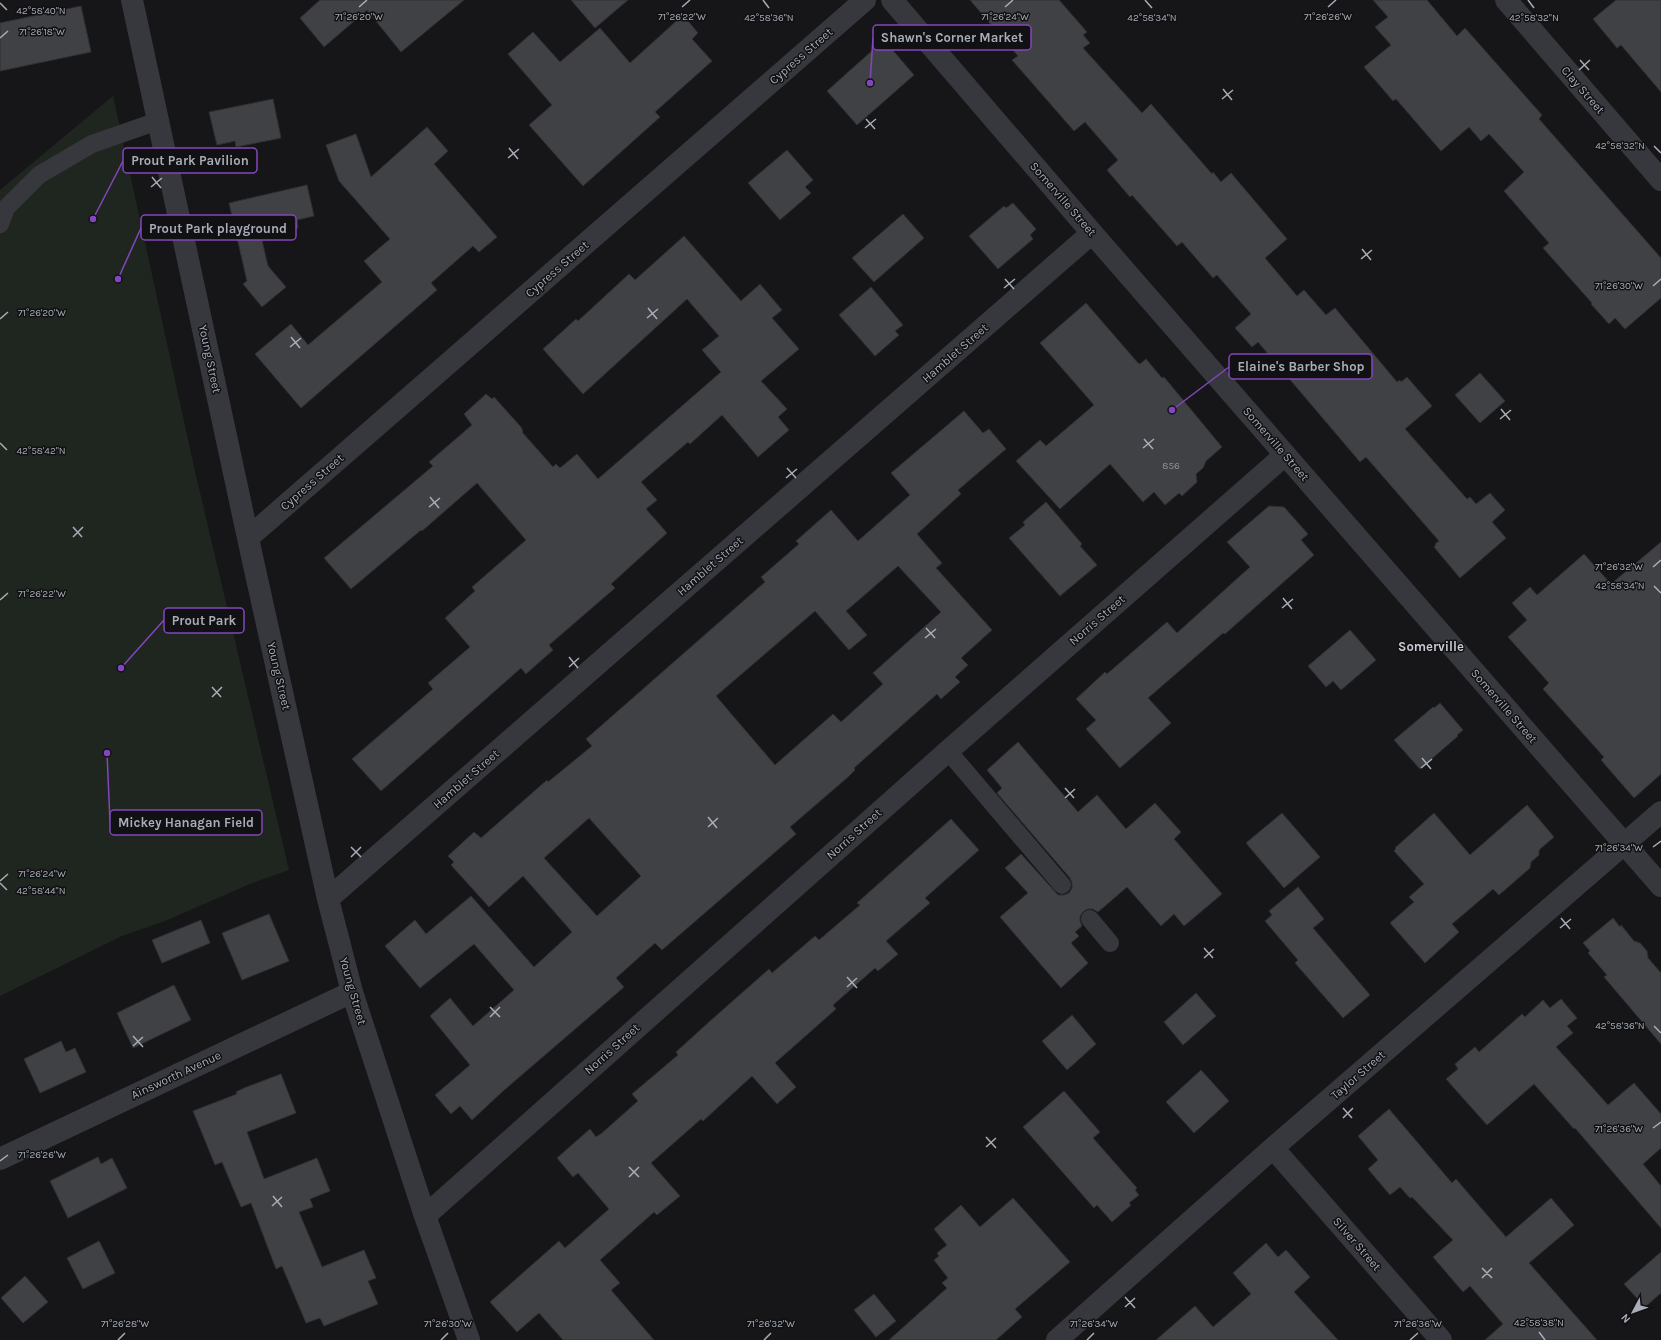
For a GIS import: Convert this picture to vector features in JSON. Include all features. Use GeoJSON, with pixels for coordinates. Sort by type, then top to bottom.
{"type":"FeatureCollection","features":[{"type":"Feature","properties":{"kind":"street","name":"Young Street"},"geometry":{"type":"LineString","coordinates":[[132,0],[248,538],[328,899],[352,992],[425,1216],[469,1340]]}},
{"type":"Feature","properties":{"kind":"street","name":"Cypress Street"},"geometry":{"type":"LineString","coordinates":[[248,538],[865,0]]}},
{"type":"Feature","properties":{"kind":"street","name":"Somerville Street"},"geometry":{"type":"LineString","coordinates":[[892,0],[1092,233],[1661,886]]}},
{"type":"Feature","properties":{"kind":"street","name":"Clay Street"},"geometry":{"type":"LineString","coordinates":[[1506,0],[1661,180]]}},
{"type":"Feature","properties":{"kind":"street","name":"Hamblet Street"},"geometry":{"type":"LineString","coordinates":[[328,899],[1092,233]]}},
{"type":"Feature","properties":{"kind":"street","name":"Norris Street"},"geometry":{"type":"LineString","coordinates":[[425,1216],[948,751],[1285,455]]}},
{"type":"Feature","properties":{"kind":"street","name":"Taylor Street"},"geometry":{"type":"LineString","coordinates":[[1057,1340],[1273,1148],[1661,812]]}},
{"type":"Feature","properties":{"kind":"street","name":"Ainsworth Avenue"},"geometry":{"type":"LineString","coordinates":[[0,1159],[352,992]]}},
{"type":"Feature","properties":{"kind":"street","name":"Silver Street"},"geometry":{"type":"LineString","coordinates":[[1273,1148],[1442,1340]]}},
{"type":"Feature","properties":{"kind":"lane"},"geometry":{"type":"LineString","coordinates":[[0,224],[6,208],[39,175],[92,144],[158,121]]}},
{"type":"Feature","properties":{"kind":"lane"},"geometry":{"type":"LineString","coordinates":[[948,751],[1062,885]]}},
{"type":"Feature","properties":{"kind":"lane"},"geometry":{"type":"LineString","coordinates":[[1090,919],[1110,943]]}},
{"type":"Feature","properties":{"kind":"shaded area"},"geometry":{"type":"Polygon","coordinates":[[[113,96],[194,467],[289,870],[250,884],[165,921],[122,936],[0,996],[0,190],[113,96]]]}},
{"type":"Feature","properties":{"kind":"building"},"geometry":{"type":"Polygon","coordinates":[[[320,0],[464,0],[401,52],[367,10],[324,47],[300,18],[320,0]]]}},
{"type":"Feature","properties":{"kind":"building"},"geometry":{"type":"Polygon","coordinates":[[[571,0],[628,0],[595,28],[571,0]]]}},
{"type":"Feature","properties":{"kind":"building"},"geometry":{"type":"Polygon","coordinates":[[[970,0],[1059,0],[1087,32],[1083,35],[1090,43],[1083,48],[1142,113],[1151,104],[1212,174],[1213,172],[1221,182],[1231,173],[1287,239],[1265,258],[1297,296],[1304,290],[1326,315],[1335,308],[1397,382],[1400,380],[1401,382],[1407,377],[1432,406],[1405,429],[1467,499],[1470,497],[1476,504],[1490,493],[1505,510],[1492,522],[1506,538],[1460,578],[1434,547],[1439,541],[1366,457],[1360,462],[1258,342],[1252,347],[1235,328],[1251,314],[1217,275],[1213,278],[1182,242],[1177,246],[1132,195],[1130,197],[1107,170],[1118,160],[1085,122],[1074,131],[1012,60],[1018,56],[970,0]]]}},
{"type":"Feature","properties":{"kind":"building"},"geometry":{"type":"Polygon","coordinates":[[[1373,0],[1427,0],[1457,36],[1465,28],[1542,115],[1539,119],[1661,258],[1661,298],[1625,329],[1615,318],[1609,324],[1543,248],[1549,243],[1504,191],[1524,172],[1489,134],[1481,141],[1469,127],[1441,151],[1396,99],[1393,101],[1364,67],[1391,45],[1375,27],[1388,17],[1373,0]]]}},
{"type":"Feature","properties":{"kind":"building"},"geometry":{"type":"Polygon","coordinates":[[[1616,0],[1661,0],[1661,92],[1621,45],[1617,48],[1593,19],[1616,0]]]}},
{"type":"Feature","properties":{"kind":"building"},"geometry":{"type":"Polygon","coordinates":[[[81,6],[91,52],[0,71],[0,23],[81,6]]]}},
{"type":"Feature","properties":{"kind":"building"},"geometry":{"type":"Polygon","coordinates":[[[683,15],[698,33],[692,39],[712,61],[655,112],[660,117],[583,186],[529,125],[552,105],[508,54],[533,32],[560,62],[600,28],[630,63],[683,15]]]}},
{"type":"Feature","properties":{"kind":"building"},"geometry":{"type":"Polygon","coordinates":[[[884,40],[914,75],[857,125],[827,91],[884,40]]]}},
{"type":"Feature","properties":{"kind":"building"},"geometry":{"type":"Polygon","coordinates":[[[273,99],[281,138],[236,147],[235,141],[217,145],[209,112],[273,99]]]}},
{"type":"Feature","properties":{"kind":"building"},"geometry":{"type":"Polygon","coordinates":[[[427,127],[448,151],[434,164],[497,237],[479,252],[473,246],[431,283],[437,290],[301,408],[255,354],[291,324],[308,345],[382,282],[364,261],[390,239],[339,181],[326,145],[356,134],[371,177],[427,127]]]}},
{"type":"Feature","properties":{"kind":"building"},"geometry":{"type":"Polygon","coordinates":[[[787,150],[813,180],[805,187],[811,193],[780,220],[748,183],[787,150]]]}},
{"type":"Feature","properties":{"kind":"building"},"geometry":{"type":"Polygon","coordinates":[[[307,185],[314,216],[297,220],[298,228],[261,236],[268,266],[286,287],[262,307],[243,284],[247,281],[229,203],[307,185]]]}},
{"type":"Feature","properties":{"kind":"building"},"geometry":{"type":"Polygon","coordinates":[[[1013,203],[1036,229],[1030,235],[1033,239],[998,269],[969,236],[1004,206],[1006,208],[1013,203]]]}},
{"type":"Feature","properties":{"kind":"building"},"geometry":{"type":"Polygon","coordinates":[[[903,214],[924,238],[874,282],[852,258],[903,214]]]}},
{"type":"Feature","properties":{"kind":"building"},"geometry":{"type":"Polygon","coordinates":[[[684,236],[741,301],[760,284],[782,310],[772,318],[799,349],[761,381],[787,409],[778,417],[789,430],[758,457],[722,415],[690,444],[688,442],[641,482],[657,500],[646,509],[667,533],[611,584],[615,588],[549,645],[553,650],[526,674],[521,668],[381,791],[352,759],[433,689],[428,683],[470,647],[445,618],[475,591],[472,587],[526,540],[477,483],[422,531],[421,530],[351,589],[324,558],[433,466],[429,462],[472,425],[464,414],[486,394],[492,399],[494,397],[521,427],[522,432],[553,467],[556,464],[560,468],[577,454],[598,479],[721,372],[702,350],[719,336],[687,299],[583,394],[543,349],[576,319],[578,321],[629,274],[635,280],[684,236]]]}},
{"type":"Feature","properties":{"kind":"building"},"geometry":{"type":"Polygon","coordinates":[[[871,287],[903,325],[895,331],[899,335],[875,356],[839,315],[871,287]]]}},
{"type":"Feature","properties":{"kind":"building"},"geometry":{"type":"Polygon","coordinates":[[[1086,303],[1138,363],[1140,364],[1146,359],[1162,378],[1164,377],[1222,447],[1206,461],[1203,468],[1196,474],[1197,482],[1182,496],[1179,493],[1165,505],[1154,492],[1143,502],[1110,464],[1060,509],[1016,461],[1040,440],[1046,446],[1094,405],[1040,343],[1086,303]]]}},
{"type":"Feature","properties":{"kind":"building"},"geometry":{"type":"Polygon","coordinates":[[[1480,373],[1505,401],[1480,423],[1455,395],[1480,373]]]}},
{"type":"Feature","properties":{"kind":"building"},"geometry":{"type":"Polygon","coordinates":[[[964,411],[983,433],[989,429],[1006,449],[958,490],[961,494],[917,534],[942,563],[936,568],[992,630],[961,658],[968,665],[955,677],[960,682],[941,699],[937,694],[854,768],[855,770],[848,777],[790,827],[796,834],[662,950],[655,943],[616,978],[624,987],[502,1092],[472,1120],[460,1106],[451,1114],[435,1095],[470,1065],[430,1016],[450,998],[473,1026],[514,990],[474,944],[420,988],[385,946],[415,920],[426,934],[471,896],[534,967],[572,932],[523,876],[489,907],[451,865],[454,862],[448,856],[474,832],[481,838],[547,780],[548,782],[592,746],[586,739],[765,582],[761,577],[799,544],[796,541],[831,510],[858,541],[910,495],[891,473],[964,411]],[[898,566],[846,611],[867,635],[849,650],[815,611],[716,696],[775,765],[833,714],[841,722],[883,684],[873,673],[941,612],[898,566]],[[589,818],[544,858],[597,916],[641,876],[589,818]]]}},
{"type":"Feature","properties":{"kind":"building"},"geometry":{"type":"Polygon","coordinates":[[[1046,502],[1082,544],[1080,546],[1097,565],[1060,596],[1009,538],[1025,525],[1023,522],[1046,502]]]}},
{"type":"Feature","properties":{"kind":"building"},"geometry":{"type":"Polygon","coordinates":[[[1269,506],[1284,507],[1308,534],[1301,540],[1314,555],[1225,634],[1223,633],[1148,698],[1171,723],[1120,768],[1086,729],[1096,720],[1076,699],[1105,672],[1107,674],[1167,622],[1177,633],[1250,567],[1227,542],[1269,506]]]}},
{"type":"Feature","properties":{"kind":"building"},"geometry":{"type":"Polygon","coordinates":[[[1661,542],[1661,774],[1634,798],[1601,760],[1604,757],[1543,689],[1549,683],[1508,637],[1527,620],[1512,603],[1530,587],[1537,595],[1584,554],[1611,584],[1661,542]]]}},
{"type":"Feature","properties":{"kind":"building"},"geometry":{"type":"Polygon","coordinates":[[[1350,630],[1376,660],[1341,690],[1333,681],[1326,687],[1308,666],[1350,630]]]}},
{"type":"Feature","properties":{"kind":"building"},"geometry":{"type":"Polygon","coordinates":[[[1440,703],[1463,730],[1420,769],[1394,740],[1433,707],[1434,708],[1440,703]]]}},
{"type":"Feature","properties":{"kind":"building"},"geometry":{"type":"Polygon","coordinates":[[[1018,742],[1078,812],[1097,795],[1126,829],[1155,803],[1181,832],[1174,839],[1222,894],[1184,926],[1174,914],[1161,926],[1127,887],[1098,912],[1093,909],[1084,911],[1080,916],[1082,926],[1075,932],[1079,936],[1071,943],[1088,963],[1061,988],[1000,917],[1028,893],[1005,868],[1021,854],[1058,895],[1069,893],[1072,888],[1070,878],[997,793],[1002,788],[987,770],[1018,742]]]}},
{"type":"Feature","properties":{"kind":"building"},"geometry":{"type":"Polygon","coordinates":[[[1527,805],[1554,837],[1539,850],[1539,855],[1531,862],[1530,868],[1499,895],[1493,889],[1452,924],[1459,932],[1425,963],[1390,923],[1414,902],[1409,897],[1424,884],[1394,851],[1396,849],[1395,848],[1434,813],[1470,855],[1527,805]]]}},
{"type":"Feature","properties":{"kind":"building"},"geometry":{"type":"Polygon","coordinates":[[[1282,813],[1320,857],[1284,888],[1246,843],[1282,813]]]}},
{"type":"Feature","properties":{"kind":"building"},"geometry":{"type":"Polygon","coordinates":[[[951,819],[979,850],[925,898],[930,903],[886,941],[898,954],[878,971],[875,968],[833,1005],[836,1009],[775,1063],[796,1087],[777,1104],[752,1076],[703,1121],[701,1119],[651,1163],[680,1196],[657,1215],[654,1212],[600,1260],[620,1283],[611,1290],[654,1340],[563,1340],[539,1313],[517,1332],[490,1302],[559,1241],[565,1248],[609,1209],[578,1173],[573,1177],[557,1158],[590,1129],[596,1137],[602,1133],[638,1101],[632,1094],[678,1055],[676,1052],[709,1022],[769,969],[772,973],[815,936],[819,940],[860,905],[857,903],[951,819]]]}},
{"type":"Feature","properties":{"kind":"building"},"geometry":{"type":"Polygon","coordinates":[[[1298,887],[1324,919],[1313,928],[1370,995],[1343,1018],[1295,963],[1298,960],[1265,921],[1272,915],[1269,911],[1298,887]]]}},
{"type":"Feature","properties":{"kind":"building"},"geometry":{"type":"Polygon","coordinates":[[[269,914],[289,961],[242,980],[222,933],[269,914]]]}},
{"type":"Feature","properties":{"kind":"building"},"geometry":{"type":"Polygon","coordinates":[[[1613,918],[1634,941],[1640,943],[1647,951],[1648,958],[1661,973],[1661,1044],[1604,977],[1607,975],[1588,953],[1590,951],[1583,943],[1613,918]]]}},
{"type":"Feature","properties":{"kind":"building"},"geometry":{"type":"Polygon","coordinates":[[[201,920],[210,943],[162,963],[152,940],[201,920]]]}},
{"type":"Feature","properties":{"kind":"building"},"geometry":{"type":"Polygon","coordinates":[[[174,985],[191,1020],[133,1048],[117,1013],[174,985]]]}},
{"type":"Feature","properties":{"kind":"building"},"geometry":{"type":"Polygon","coordinates":[[[1196,993],[1216,1016],[1183,1045],[1164,1022],[1196,993]]]}},
{"type":"Feature","properties":{"kind":"building"},"geometry":{"type":"Polygon","coordinates":[[[1561,999],[1577,1018],[1567,1026],[1573,1033],[1556,1047],[1608,1105],[1634,1083],[1661,1114],[1661,1148],[1643,1164],[1661,1186],[1661,1228],[1575,1128],[1574,1129],[1534,1084],[1487,1125],[1446,1079],[1458,1069],[1455,1064],[1475,1047],[1479,1052],[1522,1014],[1525,1017],[1543,1000],[1550,1008],[1561,999]]]}},
{"type":"Feature","properties":{"kind":"building"},"geometry":{"type":"Polygon","coordinates":[[[1072,1015],[1096,1044],[1067,1070],[1042,1041],[1072,1015]]]}},
{"type":"Feature","properties":{"kind":"building"},"geometry":{"type":"Polygon","coordinates":[[[61,1041],[66,1052],[75,1048],[86,1072],[40,1093],[24,1059],[61,1041]]]}},
{"type":"Feature","properties":{"kind":"building"},"geometry":{"type":"Polygon","coordinates":[[[1201,1070],[1229,1101],[1194,1133],[1166,1102],[1201,1070]]]}},
{"type":"Feature","properties":{"kind":"building"},"geometry":{"type":"Polygon","coordinates":[[[281,1074],[296,1113],[247,1132],[264,1179],[317,1158],[330,1191],[310,1199],[313,1207],[299,1212],[322,1267],[364,1250],[376,1278],[368,1281],[378,1304],[324,1326],[320,1318],[306,1323],[282,1266],[276,1269],[251,1203],[241,1207],[222,1162],[215,1165],[193,1111],[237,1094],[236,1092],[244,1088],[281,1074]]]}},
{"type":"Feature","properties":{"kind":"building"},"geometry":{"type":"Polygon","coordinates":[[[1064,1091],[1100,1132],[1093,1138],[1137,1188],[1135,1190],[1139,1195],[1129,1203],[1131,1205],[1112,1222],[1097,1205],[1094,1208],[1023,1127],[1064,1091]]]}},
{"type":"Feature","properties":{"kind":"building"},"geometry":{"type":"Polygon","coordinates":[[[1389,1109],[1452,1183],[1456,1179],[1506,1237],[1551,1198],[1574,1225],[1529,1263],[1597,1340],[1485,1340],[1503,1324],[1470,1286],[1463,1292],[1433,1257],[1453,1240],[1412,1197],[1410,1198],[1400,1187],[1390,1195],[1368,1169],[1378,1160],[1358,1136],[1389,1109]]]}},
{"type":"Feature","properties":{"kind":"building"},"geometry":{"type":"Polygon","coordinates":[[[98,1157],[101,1164],[112,1158],[127,1188],[68,1218],[50,1181],[98,1157]]]}},
{"type":"Feature","properties":{"kind":"building"},"geometry":{"type":"Polygon","coordinates":[[[1013,1198],[1070,1262],[1015,1309],[1022,1317],[996,1340],[889,1340],[947,1288],[942,1283],[948,1278],[934,1260],[939,1256],[937,1253],[947,1245],[934,1229],[961,1205],[980,1227],[1013,1198]]]}},
{"type":"Feature","properties":{"kind":"building"},"geometry":{"type":"Polygon","coordinates":[[[99,1241],[115,1273],[83,1289],[67,1258],[99,1241]]]}},
{"type":"Feature","properties":{"kind":"building"},"geometry":{"type":"Polygon","coordinates":[[[1266,1243],[1278,1257],[1286,1250],[1310,1277],[1294,1292],[1338,1340],[1156,1340],[1195,1306],[1213,1327],[1251,1294],[1233,1273],[1266,1243]]]}},
{"type":"Feature","properties":{"kind":"building"},"geometry":{"type":"Polygon","coordinates":[[[1661,1252],[1661,1293],[1645,1307],[1624,1284],[1661,1252]]]}},
{"type":"Feature","properties":{"kind":"building"},"geometry":{"type":"Polygon","coordinates":[[[25,1276],[48,1302],[23,1323],[1,1298],[25,1276]]]}},
{"type":"Feature","properties":{"kind":"building"},"geometry":{"type":"Polygon","coordinates":[[[874,1294],[896,1321],[876,1337],[854,1310],[874,1294]]]}},
{"type":"Feature","properties":{"kind":"place","name":"Shawn's Corner Market"},"geometry":{"type":"Point","coordinates":[870,83]}},
{"type":"Feature","properties":{"kind":"place","name":"Prout Park Pavilion"},"geometry":{"type":"Point","coordinates":[93,219]}},
{"type":"Feature","properties":{"kind":"place","name":"Prout Park playground"},"geometry":{"type":"Point","coordinates":[118,279]}},
{"type":"Feature","properties":{"kind":"place","name":"Elaine's Barber Shop"},"geometry":{"type":"Point","coordinates":[1172,410]}},
{"type":"Feature","properties":{"kind":"place","name":"Prout Park"},"geometry":{"type":"Point","coordinates":[121,668]}},
{"type":"Feature","properties":{"kind":"place","name":"Mickey Hanagan Field"},"geometry":{"type":"Point","coordinates":[107,753]}},
{"type":"Feature","properties":{"kind":"district","name":"Somerville"},"geometry":{"type":"Point","coordinates":[1431,646]}}]}
